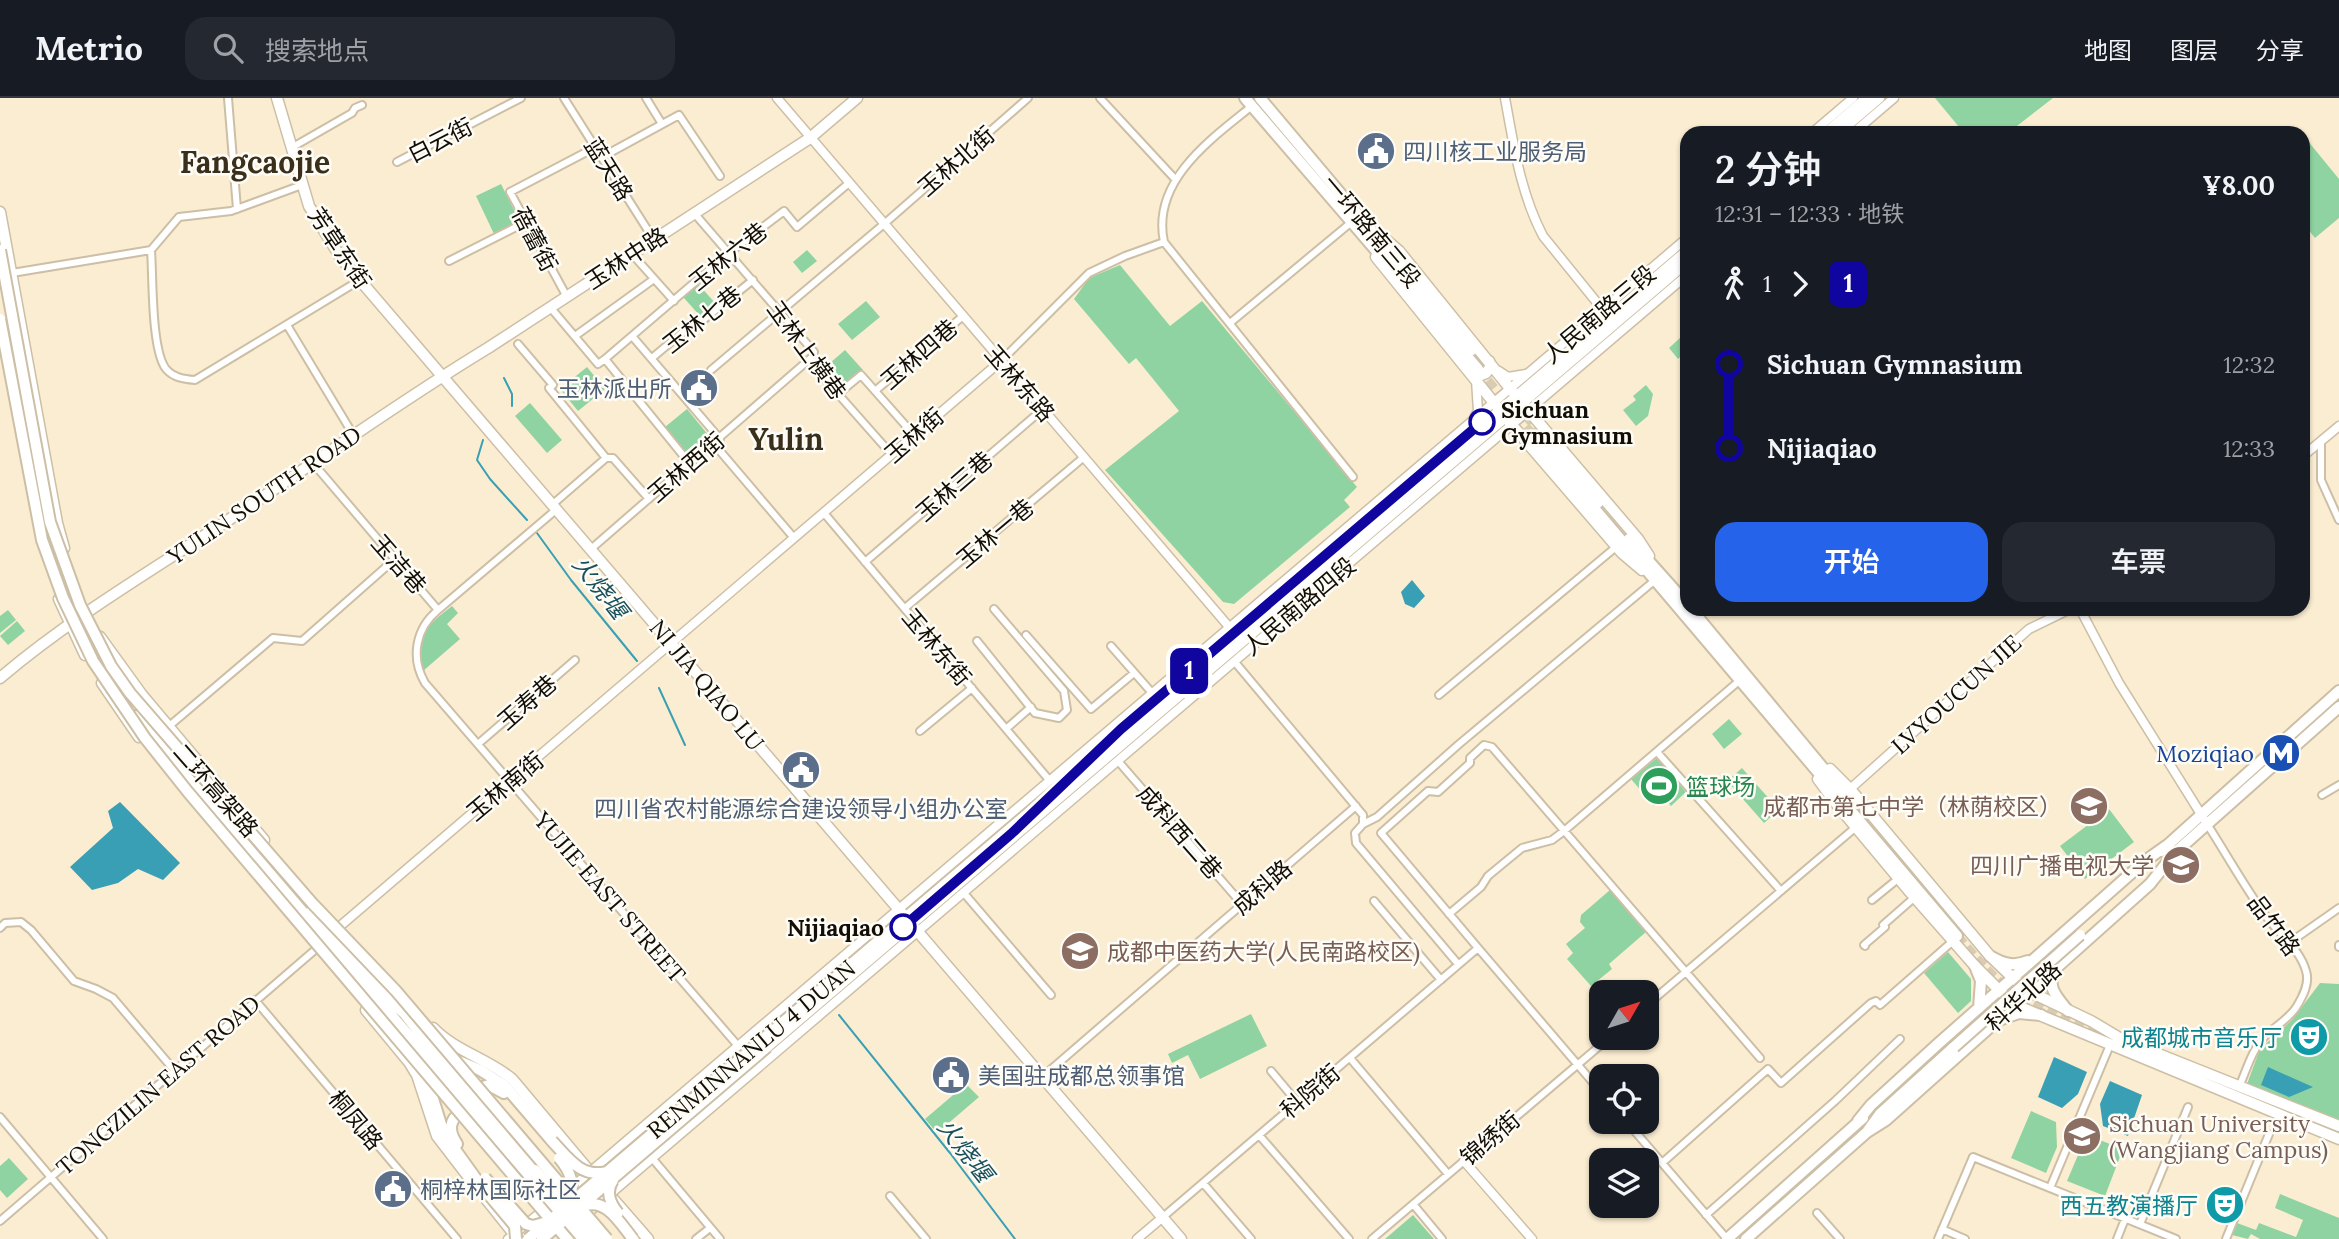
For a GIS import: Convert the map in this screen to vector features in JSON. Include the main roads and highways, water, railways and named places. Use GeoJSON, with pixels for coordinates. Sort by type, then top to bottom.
{"type":"FeatureCollection","features":[{"type":"Feature","properties":{"kind":"main road","name":"芳草东街"},"geometry":{"type":"LineString","coordinates":[[277,98],[302,185],[315,217],[341,258],[441,377]]}},
{"type":"Feature","properties":{"kind":"main road","name":"玉林中路"},"geometry":{"type":"LineString","coordinates":[[441,377],[810,138],[857,98]]}},
{"type":"Feature","properties":{"kind":"main road"},"geometry":{"type":"LineString","coordinates":[[1834,126],[1867,98]]}},
{"type":"Feature","properties":{"kind":"main road"},"geometry":{"type":"LineString","coordinates":[[1846,126],[1879,98]]}},
{"type":"Feature","properties":{"kind":"main road"},"geometry":{"type":"LineString","coordinates":[[1252,101],[1349,223],[1480,369],[1503,414],[1538,441],[1680,608]]}},
{"type":"Feature","properties":{"kind":"main road","name":"一环路南三段"},"geometry":{"type":"LineString","coordinates":[[1252,101],[1362,218],[1480,369]]}},
{"type":"Feature","properties":{"kind":"main road"},"geometry":{"type":"LineString","coordinates":[[0,212],[57,523],[87,611],[108,647],[168,727],[339,928],[437,1032],[449,1042],[512,1079],[648,1239]]}},
{"type":"Feature","properties":{"kind":"main road","name":"二环高架路"},"geometry":{"type":"LineString","coordinates":[[0,250],[50,522],[80,605],[111,666],[130,693],[312,903],[396,991],[607,1239]]}},
{"type":"Feature","properties":{"kind":"main road"},"geometry":{"type":"LineString","coordinates":[[1519,400],[1680,257]]}},
{"type":"Feature","properties":{"kind":"main road"},"geometry":{"type":"LineString","coordinates":[[1519,400],[1680,268]]}},
{"type":"Feature","properties":{"kind":"main road","name":"二环高架路"},"geometry":{"type":"LineString","coordinates":[[0,320],[42,541],[78,633],[93,661],[145,738],[188,792],[567,1239]]}},
{"type":"Feature","properties":{"kind":"main road"},"geometry":{"type":"LineString","coordinates":[[0,329],[3,369],[35,523],[48,568],[75,637],[117,707],[146,747],[409,1062],[442,1144],[514,1238]]}},
{"type":"Feature","properties":{"kind":"main road"},"geometry":{"type":"LineString","coordinates":[[1480,369],[1497,371],[1538,421],[1538,441],[1616,547],[1680,598]]}},
{"type":"Feature","properties":{"kind":"main road","name":"YULIN SOUTH ROAD"},"geometry":{"type":"LineString","coordinates":[[0,678],[87,611],[441,377]]}},
{"type":"Feature","properties":{"kind":"main road","name":"NI JIA QIAO LU"},"geometry":{"type":"LineString","coordinates":[[441,377],[1181,1239]]}},
{"type":"Feature","properties":{"kind":"main road","name":"RENMINNANLU 4 DUAN"},"geometry":{"type":"LineString","coordinates":[[552,1232],[573,1207],[611,1174],[1519,400]]}},
{"type":"Feature","properties":{"kind":"main road"},"geometry":{"type":"LineString","coordinates":[[1687,616],[1740,681],[1807,754],[1850,789],[1990,956],[2028,991],[2091,1021],[2123,1040],[2339,1139]]}},
{"type":"Feature","properties":{"kind":"main road"},"geometry":{"type":"LineString","coordinates":[[1697,616],[1964,950],[1974,944],[1975,938]]}},
{"type":"Feature","properties":{"kind":"main road"},"geometry":{"type":"LineString","coordinates":[[75,637],[103,679],[242,848],[384,1015],[406,1032],[427,1077],[439,1122],[515,1226],[514,1238]]}},
{"type":"Feature","properties":{"kind":"main road"},"geometry":{"type":"LineString","coordinates":[[108,647],[116,667],[131,691],[180,752],[390,993],[482,1115]]}},
{"type":"Feature","properties":{"kind":"main road"},"geometry":{"type":"LineString","coordinates":[[2204,820],[2339,691]]}},
{"type":"Feature","properties":{"kind":"main road"},"geometry":{"type":"LineString","coordinates":[[115,693],[311,914],[404,1013]]}},
{"type":"Feature","properties":{"kind":"main road"},"geometry":{"type":"LineString","coordinates":[[130,693],[171,748],[406,1032],[595,1239]]}},
{"type":"Feature","properties":{"kind":"main road"},"geometry":{"type":"LineString","coordinates":[[2169,850],[2339,707]]}},
{"type":"Feature","properties":{"kind":"main road"},"geometry":{"type":"LineString","coordinates":[[1807,754],[1835,802],[1899,878],[1910,896],[1957,940],[1975,966],[2013,1004],[2110,1045],[2339,1126]]}},
{"type":"Feature","properties":{"kind":"main road"},"geometry":{"type":"LineString","coordinates":[[242,848],[260,882]]}},
{"type":"Feature","properties":{"kind":"main road","name":"科华北路"},"geometry":{"type":"LineString","coordinates":[[1858,1121],[1876,1110],[1952,1045],[2148,865],[2169,850]]}},
{"type":"Feature","properties":{"kind":"main road","name":"科华北路"},"geometry":{"type":"LineString","coordinates":[[1727,1239],[2012,978],[2169,850]]}},
{"type":"Feature","properties":{"kind":"main road","name":"科华北路"},"geometry":{"type":"LineString","coordinates":[[1745,1239],[1867,1132],[1886,1120],[2150,884],[2169,850]]}},
{"type":"Feature","properties":{"kind":"main road"},"geometry":{"type":"LineString","coordinates":[[2059,937],[2053,946],[2055,954],[2062,957],[2072,951]]}},
{"type":"Feature","properties":{"kind":"main road"},"geometry":{"type":"LineString","coordinates":[[1990,956],[2016,965],[2034,959]]}},
{"type":"Feature","properties":{"kind":"main road"},"geometry":{"type":"LineString","coordinates":[[1975,966],[1981,981],[1981,1006],[1992,1001],[1999,1004],[2002,1010],[1997,1018]]}},
{"type":"Feature","properties":{"kind":"main road"},"geometry":{"type":"LineString","coordinates":[[2056,966],[2050,980],[2051,989],[2068,1011]]}},
{"type":"Feature","properties":{"kind":"main road"},"geometry":{"type":"LineString","coordinates":[[381,970],[390,993]]}},
{"type":"Feature","properties":{"kind":"main road"},"geometry":{"type":"LineString","coordinates":[[338,976],[363,990]]}},
{"type":"Feature","properties":{"kind":"main road"},"geometry":{"type":"LineString","coordinates":[[1997,1018],[2019,1013],[2041,1015]]}},
{"type":"Feature","properties":{"kind":"main road","name":"科华北路"},"geometry":{"type":"LineString","coordinates":[[1867,1132],[1880,1114],[1952,1045]]}},
{"type":"Feature","properties":{"kind":"main road"},"geometry":{"type":"LineString","coordinates":[[432,1047],[504,1085],[575,1166],[586,1173],[611,1174],[611,1203],[640,1239]]}},
{"type":"Feature","properties":{"kind":"main road"},"geometry":{"type":"LineString","coordinates":[[422,1089],[427,1077]]}},
{"type":"Feature","properties":{"kind":"main road"},"geometry":{"type":"LineString","coordinates":[[482,1115],[478,1099],[482,1087],[489,1085],[500,1089],[566,1166],[573,1186],[573,1207],[589,1203],[601,1205],[609,1210],[633,1239]]}},
{"type":"Feature","properties":{"kind":"main road"},"geometry":{"type":"LineString","coordinates":[[482,1115],[461,1112],[454,1116],[450,1123],[453,1144],[526,1224],[552,1232]]}},
{"type":"Feature","properties":{"kind":"main road"},"geometry":{"type":"LineString","coordinates":[[532,1173],[583,1239]]}},
{"type":"Feature","properties":{"kind":"main road"},"geometry":{"type":"LineString","coordinates":[[528,1239],[552,1232]]}},
{"type":"Feature","properties":{"kind":"main road"},"geometry":{"type":"LineString","coordinates":[[542,1239],[552,1232]]}},
{"type":"Feature","properties":{"kind":"water"},"geometry":{"type":"Polygon","coordinates":[[[1412,580],[1425,596],[1414,608],[1405,604],[1401,592],[1412,580]]]}},
{"type":"Feature","properties":{"kind":"water"},"geometry":{"type":"Polygon","coordinates":[[[120,802],[180,863],[163,880],[138,869],[118,883],[92,890],[70,867],[113,828],[108,811],[120,802]]]}},
{"type":"Feature","properties":{"kind":"water"},"geometry":{"type":"Polygon","coordinates":[[[2054,1057],[2087,1072],[2078,1094],[2062,1108],[2038,1097],[2054,1057]]]}},
{"type":"Feature","properties":{"kind":"water"},"geometry":{"type":"Polygon","coordinates":[[[2268,1067],[2313,1087],[2289,1097],[2261,1085],[2268,1067]]]}},
{"type":"Feature","properties":{"kind":"water"},"geometry":{"type":"Polygon","coordinates":[[[2110,1081],[2142,1095],[2128,1136],[2103,1126],[2100,1104],[2110,1081]]]}},
{"type":"Feature","properties":{"kind":"waterway","name":"火烧堰"},"geometry":{"type":"LineString","coordinates":[[504,378],[512,394],[512,406]]}},
{"type":"Feature","properties":{"kind":"waterway","name":"火烧堰"},"geometry":{"type":"LineString","coordinates":[[483,440],[477,460],[490,479],[527,520]]}},
{"type":"Feature","properties":{"kind":"waterway","name":"火烧堰"},"geometry":{"type":"LineString","coordinates":[[537,533],[571,580],[637,661]]}},
{"type":"Feature","properties":{"kind":"waterway","name":"火烧堰"},"geometry":{"type":"LineString","coordinates":[[659,688],[685,745]]}},
{"type":"Feature","properties":{"kind":"waterway","name":"火烧堰"},"geometry":{"type":"LineString","coordinates":[[839,1015],[1015,1239]]}},
{"type":"Feature","properties":{"kind":"tunnel"},"geometry":{"type":"LineString","coordinates":[[1478,369],[1538,442]]}},
{"type":"Feature","properties":{"kind":"tunnel"},"geometry":{"type":"LineString","coordinates":[[1526,415],[1544,437]]}},
{"type":"Feature","properties":{"kind":"tunnel"},"geometry":{"type":"LineString","coordinates":[[1957,936],[2005,987],[2039,1011]]}},
{"type":"Feature","properties":{"kind":"tunnel"},"geometry":{"type":"LineString","coordinates":[[2034,1003],[2058,1017],[2128,1046]]}},
{"type":"Feature","properties":{"kind":"metro line","name":"1"},"geometry":{"type":"LineString","coordinates":[[903,927],[1011,834],[1121,729],[1482,422]]}},
{"type":"Feature","properties":{"kind":"place","name":"四川核工业服务局"},"geometry":{"type":"Point","coordinates":[1376,151]}},
{"type":"Feature","properties":{"kind":"place","name":"玉林派出所"},"geometry":{"type":"Point","coordinates":[699,388]}},
{"type":"Feature","properties":{"kind":"place","name":"Sichuan Gymnasium"},"geometry":{"type":"Point","coordinates":[1482,422]}},
{"type":"Feature","properties":{"kind":"place","name":"Moziqiao"},"geometry":{"type":"Point","coordinates":[2281,753]}},
{"type":"Feature","properties":{"kind":"place","name":"四川省农村能源综合建设领导小组办公室"},"geometry":{"type":"Point","coordinates":[801,770]}},
{"type":"Feature","properties":{"kind":"place","name":"篮球场"},"geometry":{"type":"Point","coordinates":[1659,786]}},
{"type":"Feature","properties":{"kind":"place","name":"成都市第七中学（林荫校区）"},"geometry":{"type":"Point","coordinates":[2089,806]}},
{"type":"Feature","properties":{"kind":"place","name":"四川广播电视大学"},"geometry":{"type":"Point","coordinates":[2181,865]}},
{"type":"Feature","properties":{"kind":"place","name":"Nijiaqiao"},"geometry":{"type":"Point","coordinates":[903,927]}},
{"type":"Feature","properties":{"kind":"place","name":"成都中医药大学(人民南路校区)"},"geometry":{"type":"Point","coordinates":[1080,951]}},
{"type":"Feature","properties":{"kind":"place","name":"成都城市音乐厅"},"geometry":{"type":"Point","coordinates":[2309,1037]}},
{"type":"Feature","properties":{"kind":"place","name":"美国驻成都总领事馆"},"geometry":{"type":"Point","coordinates":[951,1075]}},
{"type":"Feature","properties":{"kind":"place","name":"Sichuan University (Wangjiang Campus)"},"geometry":{"type":"Point","coordinates":[2082,1136]}},
{"type":"Feature","properties":{"kind":"place","name":"桐梓林国际社区"},"geometry":{"type":"Point","coordinates":[393,1189]}},
{"type":"Feature","properties":{"kind":"place","name":"西五教演播厅"},"geometry":{"type":"Point","coordinates":[2225,1205]}},
{"type":"Feature","properties":{"kind":"district","name":"Fangcaojie"},"geometry":{"type":"Point","coordinates":[255,162]}},
{"type":"Feature","properties":{"kind":"district","name":"Yulin"},"geometry":{"type":"Point","coordinates":[786,439]}}]}
